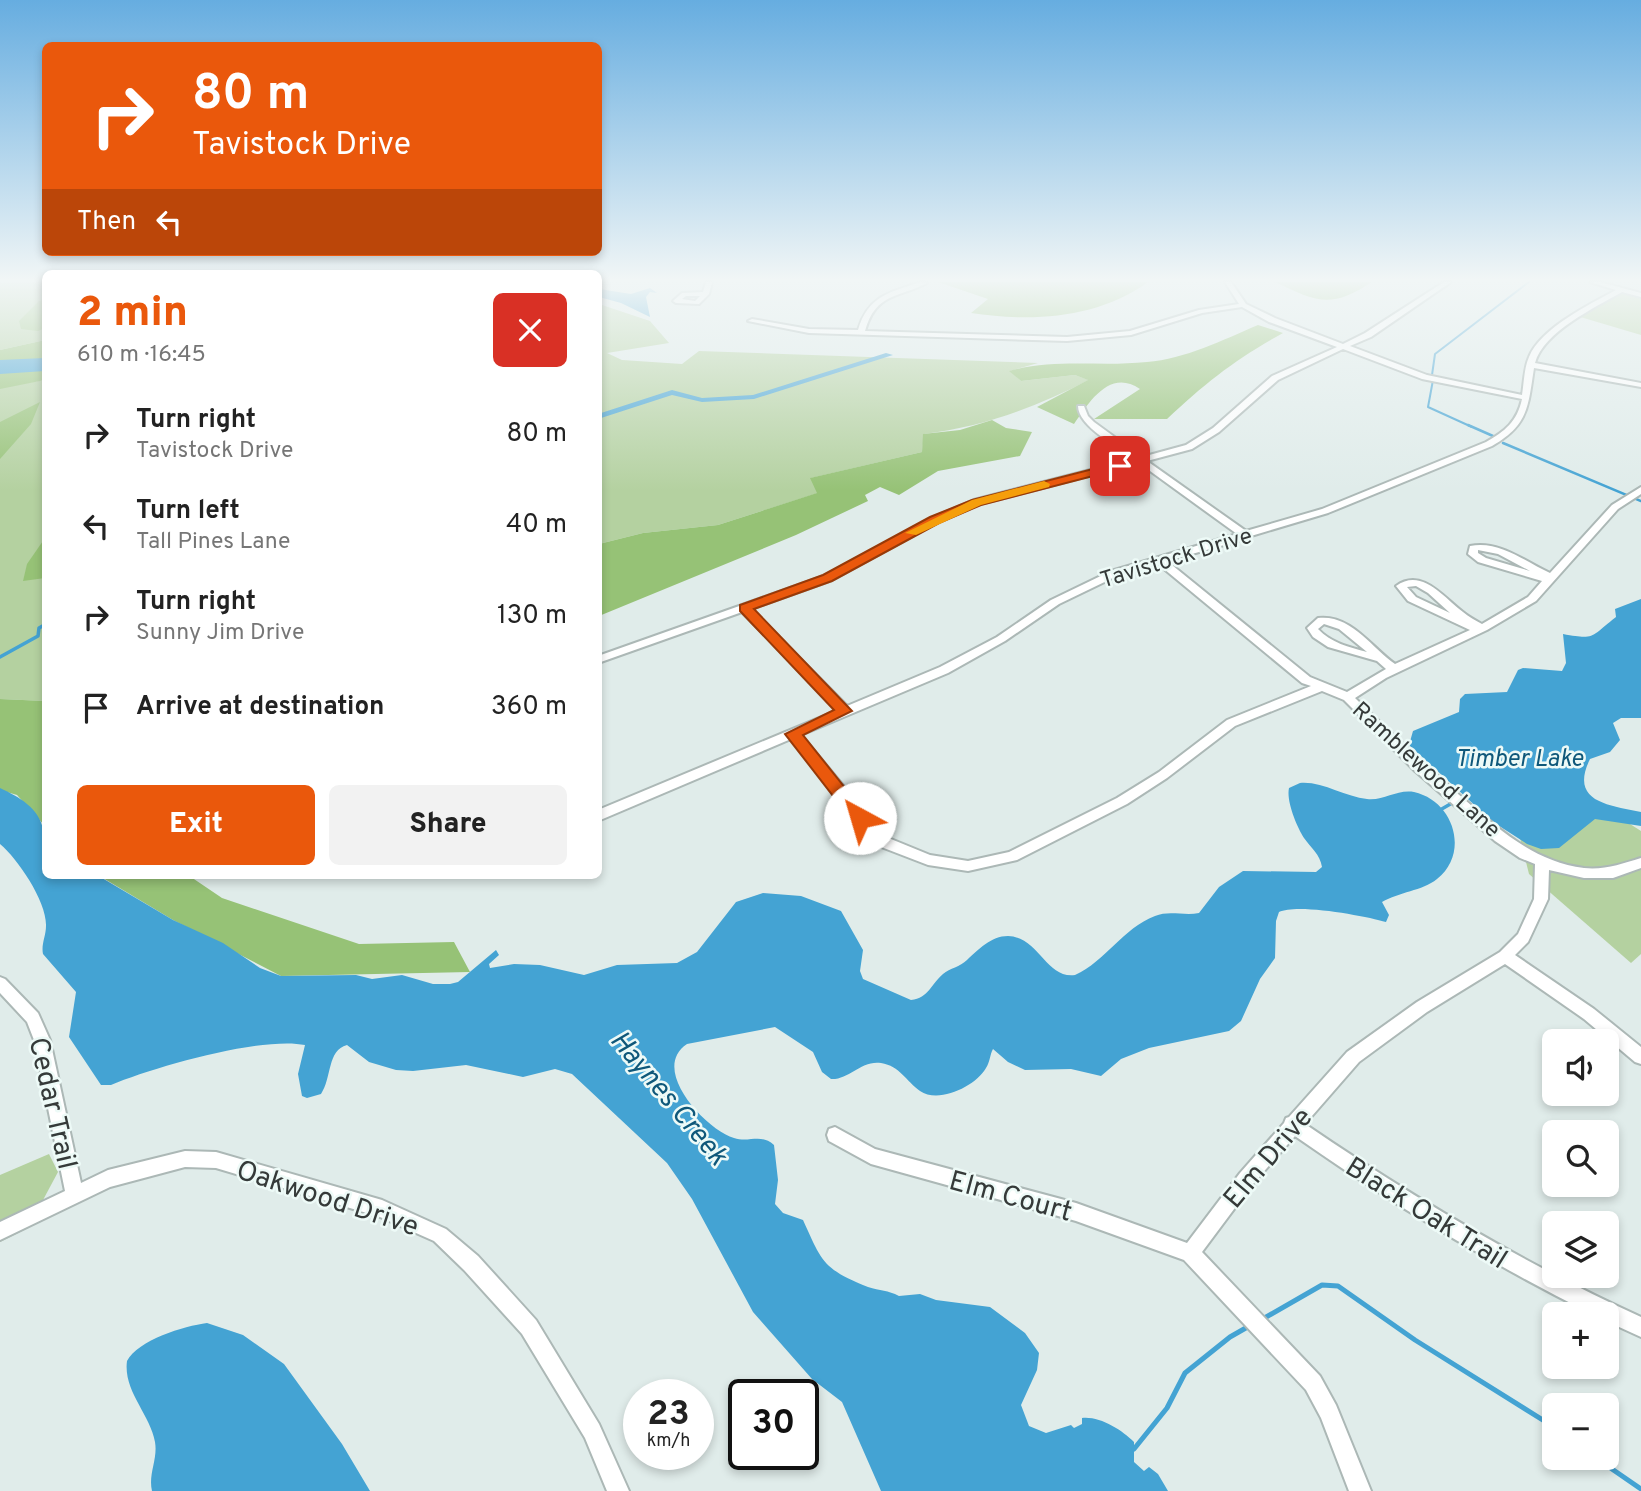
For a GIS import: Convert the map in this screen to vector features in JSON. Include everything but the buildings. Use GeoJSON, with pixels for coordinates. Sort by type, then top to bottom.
{"type":"FeatureCollection","features":[{"type":"Feature","properties":{"kind":"street"},"geometry":{"type":"LineString","coordinates":[[602,659],[828,578],[935,520],[976,502],[1196,444],[1275,378],[1333,352]]}},
{"type":"Feature","properties":{"kind":"street"},"geometry":{"type":"LineString","coordinates":[[1356,352],[1425,377],[1526,398]]}},
{"type":"Feature","properties":{"kind":"street","name":"Tavistock Drive"},"geometry":{"type":"LineString","coordinates":[[602,814],[966,659],[1086,585],[1325,511],[1489,444],[1509,433],[1521,420],[1533,356],[1537,352]]}},
{"type":"Feature","properties":{"kind":"street"},"geometry":{"type":"LineString","coordinates":[[1531,365],[1641,385]]}},
{"type":"Feature","properties":{"kind":"street"},"geometry":{"type":"LineString","coordinates":[[1081,408],[1087,421],[1245,536]]}},
{"type":"Feature","properties":{"kind":"street"},"geometry":{"type":"LineString","coordinates":[[1161,561],[1245,633],[1320,687],[1348,697],[1394,669],[1481,629],[1532,599],[1615,507],[1641,490]]}},
{"type":"Feature","properties":{"kind":"street"},"geometry":{"type":"LineString","coordinates":[[1472,548],[1493,548],[1550,579],[1482,560],[1474,554],[1472,548]]}},
{"type":"Feature","properties":{"kind":"street"},"geometry":{"type":"LineString","coordinates":[[1416,583],[1428,587],[1481,629],[1412,598],[1401,586],[1416,583]]}},
{"type":"Feature","properties":{"kind":"street"},"geometry":{"type":"LineString","coordinates":[[744,608],[845,711]]}},
{"type":"Feature","properties":{"kind":"street"},"geometry":{"type":"LineString","coordinates":[[1376,658],[1354,634],[1339,624],[1322,620],[1312,628],[1316,635],[1332,643],[1376,658],[1394,669]]}},
{"type":"Feature","properties":{"kind":"street"},"geometry":{"type":"LineString","coordinates":[[793,734],[881,841],[928,860],[963,866],[984,865],[1037,844],[1133,795],[1231,723],[1320,687]]}},
{"type":"Feature","properties":{"kind":"street","name":"Ramblewood Lane"},"geometry":{"type":"LineString","coordinates":[[1348,697],[1384,735],[1512,846],[1542,862],[1569,871],[1598,874],[1625,871],[1641,863]]}},
{"type":"Feature","properties":{"kind":"street","name":"Elm Drive"},"geometry":{"type":"LineString","coordinates":[[1190,1253],[1292,1124],[1353,1057],[1422,1007],[1505,956],[1523,938],[1541,899],[1542,862]]}},
{"type":"Feature","properties":{"kind":"street"},"geometry":{"type":"LineString","coordinates":[[1505,956],[1589,1014],[1641,1057]]}},
{"type":"Feature","properties":{"kind":"street","name":"Cedar Trail"},"geometry":{"type":"LineString","coordinates":[[0,983],[33,1018],[42,1040],[74,1194]]}},
{"type":"Feature","properties":{"kind":"street","name":"Black Oak Trail"},"geometry":{"type":"LineString","coordinates":[[1292,1124],[1377,1185],[1450,1230],[1525,1272],[1641,1327]]}},
{"type":"Feature","properties":{"kind":"street","name":"Elm Court"},"geometry":{"type":"LineString","coordinates":[[835,1135],[871,1156],[1076,1212],[1190,1253]]}},
{"type":"Feature","properties":{"kind":"street","name":"Oakwood Drive"},"geometry":{"type":"LineString","coordinates":[[0,1231],[74,1194],[143,1168],[184,1159],[216,1160],[382,1209],[440,1235],[486,1278],[529,1327],[592,1431],[618,1491]]}},
{"type":"Feature","properties":{"kind":"street"},"geometry":{"type":"LineString","coordinates":[[1190,1253],[1313,1383],[1329,1412],[1360,1491]]}},
{"type":"Feature","properties":{"kind":"green space"},"geometry":{"type":"Polygon","coordinates":[[[0,352],[42,352],[42,381],[0,389],[0,352]]]}},
{"type":"Feature","properties":{"kind":"green space"},"geometry":{"type":"Polygon","coordinates":[[[602,352],[616,352],[607,353],[622,360],[682,364],[698,352],[1038,363],[1010,371],[1021,381],[1075,375],[1089,380],[1049,399],[989,421],[924,434],[922,452],[811,478],[818,493],[718,525],[643,533],[602,543],[602,352]]]}},
{"type":"Feature","properties":{"kind":"green space"},"geometry":{"type":"Polygon","coordinates":[[[1192,352],[1252,352],[1222,372],[1167,419],[1094,419],[1140,389],[1119,383],[1101,390],[1074,424],[1037,407],[1088,380],[1075,375],[1021,381],[1009,371],[1043,365],[1129,363],[1175,357],[1192,352]]]}},
{"type":"Feature","properties":{"kind":"green space"},"geometry":{"type":"Polygon","coordinates":[[[42,380],[42,701],[0,699],[0,387],[42,380]]]}},
{"type":"Feature","properties":{"kind":"green space"},"geometry":{"type":"Polygon","coordinates":[[[40,402],[31,424],[0,459],[0,422],[40,402]]]}},
{"type":"Feature","properties":{"kind":"green space"},"geometry":{"type":"Polygon","coordinates":[[[992,420],[1006,428],[1032,432],[1020,456],[938,471],[899,495],[880,487],[865,495],[868,501],[796,535],[602,615],[602,543],[643,533],[718,525],[817,493],[810,478],[922,452],[923,434],[960,430],[992,420]]]}},
{"type":"Feature","properties":{"kind":"green space"},"geometry":{"type":"Polygon","coordinates":[[[42,542],[42,578],[23,581],[27,564],[42,542]]]}},
{"type":"Feature","properties":{"kind":"green space"},"geometry":{"type":"Polygon","coordinates":[[[0,699],[42,701],[42,823],[17,795],[0,790],[0,699]]]}},
{"type":"Feature","properties":{"kind":"green space"},"geometry":{"type":"Polygon","coordinates":[[[1564,782],[1641,831],[1641,954],[1631,963],[1529,874],[1515,818],[1564,782]]]}},
{"type":"Feature","properties":{"kind":"green space"},"geometry":{"type":"Polygon","coordinates":[[[105,879],[194,879],[222,898],[359,944],[454,942],[470,972],[281,976],[173,920],[105,879]]]}},
{"type":"Feature","properties":{"kind":"green space"},"geometry":{"type":"Polygon","coordinates":[[[49,1154],[58,1172],[28,1228],[0,1242],[0,1175],[49,1154]]]}},
{"type":"Feature","properties":{"kind":"water"},"geometry":{"type":"Polygon","coordinates":[[[42,358],[42,371],[0,374],[0,360],[42,358]]]}},
{"type":"Feature","properties":{"kind":"water","name":"Timber Lake"},"geometry":{"type":"Polygon","coordinates":[[[1641,599],[1641,718],[1621,718],[1613,723],[1620,740],[1610,752],[1590,759],[1584,784],[1595,799],[1641,812],[1641,826],[1595,819],[1559,848],[1541,849],[1527,844],[1493,822],[1409,745],[1413,731],[1459,712],[1460,699],[1465,694],[1507,692],[1518,670],[1523,668],[1562,671],[1566,663],[1563,634],[1587,637],[1597,633],[1616,617],[1615,609],[1641,599]]]}},
{"type":"Feature","properties":{"kind":"water","name":"Haynes Creek"},"geometry":{"type":"Polygon","coordinates":[[[1308,783],[1367,799],[1408,792],[1428,797],[1448,817],[1455,842],[1453,856],[1447,868],[1431,883],[1382,902],[1389,915],[1386,922],[1315,910],[1279,912],[1276,921],[1275,958],[1260,979],[1241,1021],[1229,1031],[1149,1048],[1121,1059],[1101,1076],[1071,1069],[1025,1070],[1008,1062],[993,1049],[986,1068],[974,1081],[956,1091],[937,1095],[920,1091],[898,1071],[881,1063],[867,1064],[844,1076],[831,1079],[822,1072],[813,1052],[775,1027],[687,1044],[677,1055],[674,1068],[686,1097],[697,1111],[722,1133],[745,1140],[769,1141],[774,1145],[778,1180],[775,1204],[783,1213],[803,1220],[820,1255],[833,1269],[868,1287],[899,1296],[920,1294],[936,1300],[990,1307],[1025,1333],[1039,1353],[1037,1370],[1021,1405],[1029,1426],[1046,1433],[1071,1425],[1074,1428],[1082,1424],[1082,1418],[1096,1419],[1110,1425],[1134,1442],[1134,1462],[1144,1471],[1149,1467],[1158,1474],[1168,1491],[881,1491],[842,1402],[819,1384],[819,1379],[812,1379],[753,1312],[692,1199],[667,1163],[572,1074],[555,1069],[523,1077],[466,1065],[413,1071],[396,1070],[369,1062],[347,1045],[333,1058],[321,1094],[307,1098],[302,1096],[298,1074],[305,1045],[286,1043],[208,1055],[111,1085],[101,1085],[69,1037],[76,992],[43,954],[46,926],[37,893],[23,870],[0,844],[0,788],[27,804],[41,822],[42,879],[104,879],[173,920],[223,943],[260,968],[281,976],[356,975],[372,979],[402,975],[433,984],[450,984],[458,982],[496,950],[499,955],[489,964],[490,968],[514,964],[540,965],[584,975],[617,965],[677,963],[697,952],[736,902],[763,893],[801,896],[841,911],[863,950],[860,971],[863,979],[911,1000],[922,996],[943,974],[996,938],[1019,938],[1057,971],[1065,975],[1075,975],[1096,962],[1144,921],[1166,913],[1199,913],[1219,887],[1243,871],[1316,872],[1322,867],[1321,862],[1301,833],[1288,793],[1289,788],[1308,783]]]}},
{"type":"Feature","properties":{"kind":"water"},"geometry":{"type":"Polygon","coordinates":[[[207,1323],[243,1335],[284,1364],[342,1444],[370,1491],[152,1491],[155,1442],[129,1382],[127,1361],[133,1353],[151,1341],[186,1327],[207,1323]]]}},
{"type":"Feature","properties":{"kind":"waterway"},"geometry":{"type":"LineString","coordinates":[[1432,375],[1435,354],[1438,352]]}},
{"type":"Feature","properties":{"kind":"waterway"},"geometry":{"type":"LineString","coordinates":[[602,416],[672,392],[702,400],[754,397],[889,355]]}},
{"type":"Feature","properties":{"kind":"waterway"},"geometry":{"type":"LineString","coordinates":[[1433,380],[1428,407],[1472,427]]}},
{"type":"Feature","properties":{"kind":"waterway"},"geometry":{"type":"LineString","coordinates":[[1468,425],[1493,436]]}},
{"type":"Feature","properties":{"kind":"waterway"},"geometry":{"type":"LineString","coordinates":[[1503,443],[1641,501]]}},
{"type":"Feature","properties":{"kind":"waterway"},"geometry":{"type":"LineString","coordinates":[[0,657],[38,636],[39,628],[42,626]]}},
{"type":"Feature","properties":{"kind":"waterway"},"geometry":{"type":"LineString","coordinates":[[1440,810],[1466,795]]}},
{"type":"Feature","properties":{"kind":"waterway"},"geometry":{"type":"LineString","coordinates":[[1261,1320],[1322,1285],[1338,1286],[1415,1340],[1542,1419]]}},
{"type":"Feature","properties":{"kind":"waterway"},"geometry":{"type":"LineString","coordinates":[[1134,1449],[1167,1408],[1185,1373],[1230,1337],[1251,1325]]}},
{"type":"Feature","properties":{"kind":"waterway"},"geometry":{"type":"LineString","coordinates":[[1613,1470],[1641,1489]]}},
{"type":"Feature","properties":{"kind":"slow traffic"},"geometry":{"type":"LineString","coordinates":[[911,533],[976,502],[1044,484]]}},
{"type":"Feature","properties":{"kind":"route"},"geometry":{"type":"LineString","coordinates":[[860,818],[793,734],[845,711],[744,608],[828,578],[935,520],[976,502],[1120,466]]}}]}
